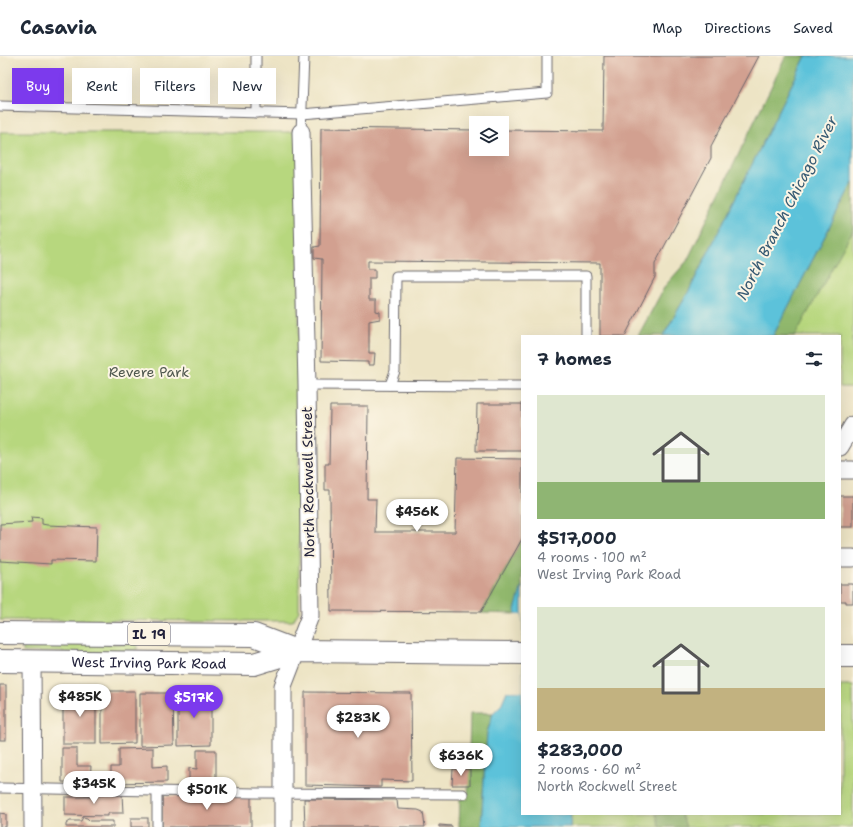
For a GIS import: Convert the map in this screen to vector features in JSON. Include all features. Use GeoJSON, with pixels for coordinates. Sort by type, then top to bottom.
{"type":"FeatureCollection","features":[{"type":"Feature","properties":{"kind":"main road","name":"West Irving Park Road"},"geometry":{"type":"LineString","coordinates":[[0,633],[254,635],[296,651]]}},
{"type":"Feature","properties":{"kind":"main road","name":"West Irving Park Road"},"geometry":{"type":"LineString","coordinates":[[0,661],[254,664],[296,651],[521,653]]}},
{"type":"Feature","properties":{"kind":"main road"},"geometry":{"type":"LineString","coordinates":[[841,656],[853,656]]}},
{"type":"Feature","properties":{"kind":"street","name":"North Rockwell Street"},"geometry":{"type":"LineString","coordinates":[[283,827],[283,686],[310,616],[307,385],[301,132]]}},
{"type":"Feature","properties":{"kind":"street"},"geometry":{"type":"LineString","coordinates":[[841,446],[853,425]]}},
{"type":"Feature","properties":{"kind":"street"},"geometry":{"type":"LineString","coordinates":[[841,470],[853,470]]}},
{"type":"Feature","properties":{"kind":"street"},"geometry":{"type":"LineString","coordinates":[[841,558],[853,558]]}},
{"type":"Feature","properties":{"kind":"street"},"geometry":{"type":"LineString","coordinates":[[32,661],[34,827]]}},
{"type":"Feature","properties":{"kind":"lane"},"geometry":{"type":"LineString","coordinates":[[256,56],[256,113]]}},
{"type":"Feature","properties":{"kind":"lane"},"geometry":{"type":"LineString","coordinates":[[301,132],[304,56]]}},
{"type":"Feature","properties":{"kind":"lane"},"geometry":{"type":"LineString","coordinates":[[0,106],[302,114],[547,93],[547,56]]}},
{"type":"Feature","properties":{"kind":"lane"},"geometry":{"type":"LineString","coordinates":[[390,385],[395,371],[396,276],[586,276],[586,335]]}},
{"type":"Feature","properties":{"kind":"lane"},"geometry":{"type":"LineString","coordinates":[[307,385],[521,386]]}},
{"type":"Feature","properties":{"kind":"lane"},"geometry":{"type":"LineString","coordinates":[[0,788],[283,793],[463,794]]}},
{"type":"Feature","properties":{"kind":"lane"},"geometry":{"type":"LineString","coordinates":[[157,791],[157,827]]}},
{"type":"Feature","properties":{"kind":"green space"},"geometry":{"type":"Polygon","coordinates":[[[786,56],[806,56],[690,289],[664,335],[639,335],[665,286],[687,261],[786,56]]]}},
{"type":"Feature","properties":{"kind":"green space","name":"Revere Park"},"geometry":{"type":"Polygon","coordinates":[[[0,132],[299,132],[299,611],[293,621],[0,620],[0,132]]]}},
{"type":"Feature","properties":{"kind":"green space"},"geometry":{"type":"Polygon","coordinates":[[[853,182],[853,387],[841,387],[841,335],[774,335],[853,182]]]}},
{"type":"Feature","properties":{"kind":"green space"},"geometry":{"type":"Polygon","coordinates":[[[853,182],[853,230],[796,335],[774,335],[853,182]]]}},
{"type":"Feature","properties":{"kind":"green space"},"geometry":{"type":"Polygon","coordinates":[[[521,541],[521,591],[516,614],[481,613],[521,541]]]}},
{"type":"Feature","properties":{"kind":"green space"},"geometry":{"type":"Polygon","coordinates":[[[23,643],[137,644],[137,650],[109,653],[23,652],[23,643]]]}},
{"type":"Feature","properties":{"kind":"green space"},"geometry":{"type":"Polygon","coordinates":[[[841,686],[853,686],[853,827],[570,827],[571,815],[841,815],[841,686]]]}},
{"type":"Feature","properties":{"kind":"green space"},"geometry":{"type":"Polygon","coordinates":[[[470,713],[493,713],[487,733],[481,827],[459,827],[460,799],[468,799],[470,713]]]}},
{"type":"Feature","properties":{"kind":"green space"},"geometry":{"type":"Polygon","coordinates":[[[656,815],[681,815],[686,827],[660,827],[656,815]]]}},
{"type":"Feature","properties":{"kind":"water","name":"North Branch Chicago River"},"geometry":{"type":"Polygon","coordinates":[[[806,56],[853,56],[853,182],[774,335],[664,335],[690,289],[806,56]]]}},
{"type":"Feature","properties":{"kind":"water"},"geometry":{"type":"Polygon","coordinates":[[[521,589],[521,815],[571,815],[570,827],[481,827],[487,733],[493,713],[501,705],[507,691],[519,691],[520,614],[516,614],[515,610],[521,589]]]}},
{"type":"Feature","properties":{"kind":"pier"},"geometry":{"type":"Polygon","coordinates":[[[514,614],[521,614],[521,691],[505,691],[507,689],[518,689],[518,616],[514,614]]]}},
{"type":"Feature","properties":{"kind":"building"},"geometry":{"type":"Polygon","coordinates":[[[604,56],[759,56],[711,146],[711,158],[655,264],[655,277],[626,335],[600,335],[600,263],[368,261],[368,269],[375,269],[375,278],[369,278],[369,300],[376,300],[376,311],[380,312],[380,319],[369,321],[369,353],[375,353],[374,365],[368,365],[368,362],[321,361],[322,259],[314,258],[314,247],[320,246],[321,128],[469,130],[469,156],[509,156],[509,130],[603,131],[604,56]]]}},
{"type":"Feature","properties":{"kind":"building"},"geometry":{"type":"Polygon","coordinates":[[[477,404],[521,404],[521,451],[476,451],[477,404]]]}},
{"type":"Feature","properties":{"kind":"building"},"geometry":{"type":"Polygon","coordinates":[[[330,406],[368,406],[367,499],[376,499],[375,532],[455,532],[457,458],[521,459],[521,541],[481,612],[331,611],[330,490],[325,490],[325,464],[329,464],[330,406]]]}},
{"type":"Feature","properties":{"kind":"building"},"geometry":{"type":"Polygon","coordinates":[[[841,496],[853,496],[853,527],[841,527],[841,496]]]}},
{"type":"Feature","properties":{"kind":"building"},"geometry":{"type":"Polygon","coordinates":[[[31,517],[42,518],[42,524],[47,525],[97,527],[96,561],[51,560],[51,564],[0,561],[0,524],[32,522],[31,517]]]}},
{"type":"Feature","properties":{"kind":"building"},"geometry":{"type":"Polygon","coordinates":[[[841,584],[853,584],[853,603],[846,603],[846,601],[841,601],[841,584]]]}},
{"type":"Feature","properties":{"kind":"building"},"geometry":{"type":"Polygon","coordinates":[[[0,685],[6,685],[6,740],[0,740],[0,685]]]}},
{"type":"Feature","properties":{"kind":"building"},"geometry":{"type":"Polygon","coordinates":[[[63,691],[96,691],[96,744],[63,744],[63,691]]]}},
{"type":"Feature","properties":{"kind":"building"},"geometry":{"type":"Polygon","coordinates":[[[102,691],[135,691],[135,743],[102,744],[102,691]]]}},
{"type":"Feature","properties":{"kind":"building"},"geometry":{"type":"Polygon","coordinates":[[[305,692],[411,693],[412,781],[381,780],[381,787],[305,785],[305,692]]]}},
{"type":"Feature","properties":{"kind":"building"},"geometry":{"type":"Polygon","coordinates":[[[140,693],[173,693],[174,745],[140,746],[140,693]]]}},
{"type":"Feature","properties":{"kind":"building"},"geometry":{"type":"Polygon","coordinates":[[[178,693],[211,693],[211,745],[178,746],[178,693]]]}},
{"type":"Feature","properties":{"kind":"building"},"geometry":{"type":"Polygon","coordinates":[[[62,748],[77,748],[77,766],[91,766],[90,782],[62,782],[62,748]]]}},
{"type":"Feature","properties":{"kind":"building"},"geometry":{"type":"Polygon","coordinates":[[[153,748],[153,767],[167,766],[167,782],[111,783],[111,767],[119,767],[119,749],[153,748]]]}},
{"type":"Feature","properties":{"kind":"building"},"geometry":{"type":"Polygon","coordinates":[[[197,750],[216,750],[216,784],[189,785],[189,768],[197,769],[197,750]]]}},
{"type":"Feature","properties":{"kind":"building"},"geometry":{"type":"Polygon","coordinates":[[[453,769],[470,769],[470,785],[452,785],[453,769]]]}},
{"type":"Feature","properties":{"kind":"building"},"geometry":{"type":"Polygon","coordinates":[[[97,793],[122,794],[123,813],[108,813],[108,816],[65,815],[65,797],[97,797],[97,793]]]}},
{"type":"Feature","properties":{"kind":"building"},"geometry":{"type":"Polygon","coordinates":[[[251,795],[251,827],[162,827],[162,796],[251,795]]]}},
{"type":"Feature","properties":{"kind":"building"},"geometry":{"type":"Polygon","coordinates":[[[304,799],[397,800],[398,809],[418,810],[423,812],[425,827],[305,827],[304,799]]]}},
{"type":"Feature","properties":{"kind":"building"},"geometry":{"type":"Polygon","coordinates":[[[0,813],[6,814],[6,827],[0,827],[0,813]]]}},
{"type":"Feature","properties":{"kind":"building"},"geometry":{"type":"Polygon","coordinates":[[[83,817],[90,821],[113,821],[113,827],[66,827],[66,824],[70,821],[81,821],[83,817]]]}},
{"type":"Feature","properties":{"kind":"building"},"geometry":{"type":"Polygon","coordinates":[[[131,818],[148,818],[148,827],[131,827],[131,818]]]}},
{"type":"Feature","properties":{"kind":"building"},"geometry":{"type":"Polygon","coordinates":[[[439,825],[452,826],[452,827],[439,827],[439,825]]]}}]}
